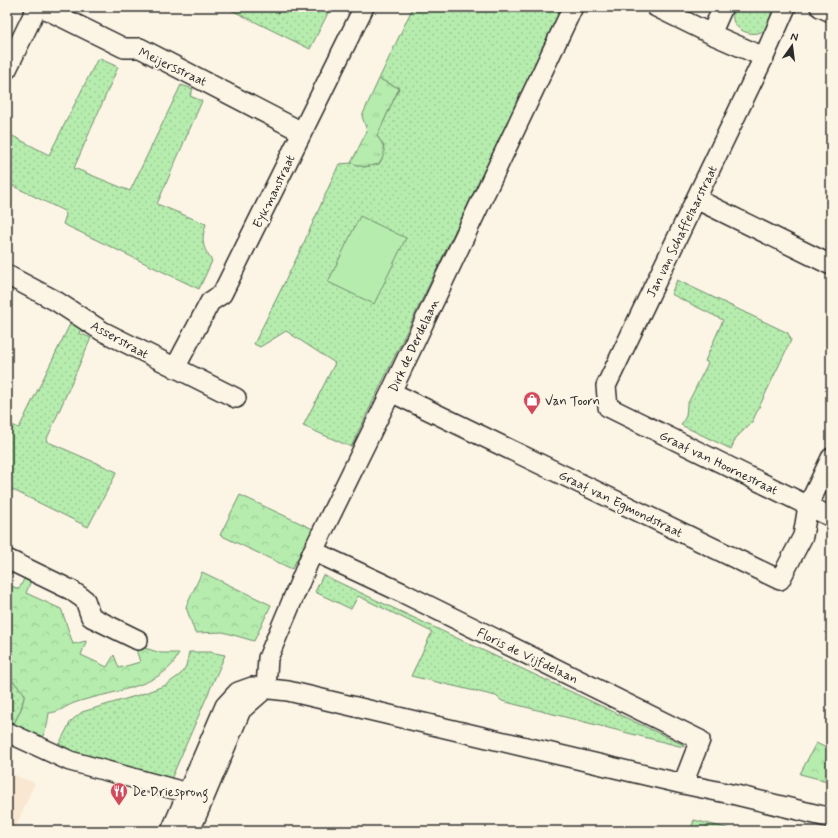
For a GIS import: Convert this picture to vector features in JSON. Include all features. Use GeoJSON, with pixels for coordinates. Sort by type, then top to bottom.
{"type":"FeatureCollection","features":[{"type":"Feature","properties":{"kind":"street"},"geometry":{"type":"LineString","coordinates":[[7,69],[37,7]]}},
{"type":"Feature","properties":{"kind":"street","name":"Meijersstraat"},"geometry":{"type":"LineString","coordinates":[[41,7],[124,48],[140,48],[302,132]]}},
{"type":"Feature","properties":{"kind":"street","name":"Eykmanstraat"},"geometry":{"type":"LineString","coordinates":[[175,368],[210,302],[222,294],[364,7]]}},
{"type":"Feature","properties":{"kind":"street","name":"Dirk de Derdelaan"},"geometry":{"type":"LineString","coordinates":[[266,688],[268,658],[313,551],[391,392],[573,7]]}},
{"type":"Feature","properties":{"kind":"street"},"geometry":{"type":"LineString","coordinates":[[656,7],[711,34],[764,57]]}},
{"type":"Feature","properties":{"kind":"street"},"geometry":{"type":"LineString","coordinates":[[711,34],[723,7]]}},
{"type":"Feature","properties":{"kind":"street","name":"Jan van Schaffelaarstraat"},"geometry":{"type":"LineString","coordinates":[[608,407],[606,386],[764,57],[786,7]]}},
{"type":"Feature","properties":{"kind":"street"},"geometry":{"type":"LineString","coordinates":[[820,7],[831,12]]}},
{"type":"Feature","properties":{"kind":"street"},"geometry":{"type":"LineString","coordinates":[[696,198],[831,265]]}},
{"type":"Feature","properties":{"kind":"street","name":"Asserstraat"},"geometry":{"type":"LineString","coordinates":[[7,275],[56,301],[102,331],[236,398]]}},
{"type":"Feature","properties":{"kind":"street","name":"Graaf van Egmondstraat"},"geometry":{"type":"LineString","coordinates":[[391,392],[780,580],[803,536],[808,506]]}},
{"type":"Feature","properties":{"kind":"street","name":"Graaf van Hoornestraat"},"geometry":{"type":"LineString","coordinates":[[608,407],[831,517]]}},
{"type":"Feature","properties":{"kind":"street"},"geometry":{"type":"LineString","coordinates":[[808,506],[831,458]]}},
{"type":"Feature","properties":{"kind":"street","name":"Floris de Vijfdelaan"},"geometry":{"type":"LineString","coordinates":[[313,551],[424,603],[700,740],[683,784]]}},
{"type":"Feature","properties":{"kind":"street"},"geometry":{"type":"LineString","coordinates":[[7,559],[72,590],[85,600],[91,618],[138,640]]}},
{"type":"Feature","properties":{"kind":"street"},"geometry":{"type":"LineString","coordinates":[[190,831],[196,796],[225,706],[238,692],[252,687],[288,691],[376,710],[831,818]]}},
{"type":"Feature","properties":{"kind":"street"},"geometry":{"type":"LineString","coordinates":[[7,732],[70,761],[196,796]]}},
{"type":"Feature","properties":{"kind":"street"},"geometry":{"type":"LineString","coordinates":[[171,831],[196,796]]}},
{"type":"Feature","properties":{"kind":"shaded area"},"geometry":{"type":"Polygon","coordinates":[[[7,772],[35,783],[14,831],[7,831],[7,772]]]}},
{"type":"Feature","properties":{"kind":"green space"},"geometry":{"type":"Polygon","coordinates":[[[225,7],[331,7],[310,49],[225,7]]]}},
{"type":"Feature","properties":{"kind":"green space"},"geometry":{"type":"Polygon","coordinates":[[[413,7],[565,7],[536,63],[351,447],[303,426],[335,363],[286,331],[260,347],[254,344],[302,247],[339,164],[352,163],[364,167],[379,164],[384,146],[377,136],[399,88],[379,79],[413,7]]]}},
{"type":"Feature","properties":{"kind":"green space"},"geometry":{"type":"Polygon","coordinates":[[[735,7],[770,7],[771,20],[767,28],[759,33],[742,31],[736,25],[733,17],[735,7]]]}},
{"type":"Feature","properties":{"kind":"green space"},"geometry":{"type":"Polygon","coordinates":[[[98,58],[118,67],[74,168],[130,191],[181,85],[193,89],[190,96],[202,101],[157,204],[206,224],[203,235],[203,243],[212,261],[199,289],[63,224],[66,215],[64,211],[7,183],[7,133],[49,155],[98,58]]]}},
{"type":"Feature","properties":{"kind":"green space"},"geometry":{"type":"Polygon","coordinates":[[[379,79],[399,88],[377,136],[382,143],[384,150],[383,156],[379,164],[364,167],[351,163],[367,131],[362,116],[379,79]]]}},
{"type":"Feature","properties":{"kind":"green space"},"geometry":{"type":"Polygon","coordinates":[[[360,216],[406,238],[374,304],[328,282],[360,216]]]}},
{"type":"Feature","properties":{"kind":"green space"},"geometry":{"type":"Polygon","coordinates":[[[677,280],[788,333],[791,340],[752,422],[736,438],[731,449],[681,425],[686,416],[687,405],[708,363],[705,361],[723,320],[671,294],[677,280]]]}},
{"type":"Feature","properties":{"kind":"green space"},"geometry":{"type":"Polygon","coordinates":[[[71,322],[82,327],[79,333],[91,338],[46,441],[117,472],[88,527],[7,487],[7,423],[19,428],[71,322]]]}},
{"type":"Feature","properties":{"kind":"green space"},"geometry":{"type":"Polygon","coordinates":[[[240,495],[313,529],[292,569],[220,535],[240,495]]]}},
{"type":"Feature","properties":{"kind":"green space"},"geometry":{"type":"Polygon","coordinates":[[[202,572],[271,605],[254,641],[223,632],[195,633],[186,607],[202,572]]]}},
{"type":"Feature","properties":{"kind":"green space"},"geometry":{"type":"Polygon","coordinates":[[[323,575],[684,745],[683,747],[502,701],[496,696],[411,676],[432,632],[358,596],[351,609],[315,592],[323,575]]]}},
{"type":"Feature","properties":{"kind":"green space"},"geometry":{"type":"Polygon","coordinates":[[[25,577],[32,578],[26,593],[61,609],[73,644],[86,641],[81,655],[107,667],[114,655],[119,668],[140,662],[136,649],[138,646],[161,653],[179,653],[172,665],[161,674],[148,681],[117,692],[74,703],[49,713],[47,726],[42,738],[14,724],[21,709],[25,694],[12,680],[10,653],[7,645],[7,584],[19,589],[25,577]]]}},
{"type":"Feature","properties":{"kind":"green space"},"geometry":{"type":"Polygon","coordinates":[[[7,645],[10,653],[12,680],[25,694],[21,709],[14,724],[7,721],[7,645]]]}},
{"type":"Feature","properties":{"kind":"green space"},"geometry":{"type":"Polygon","coordinates":[[[189,652],[210,652],[225,655],[171,779],[81,755],[58,746],[71,721],[82,712],[142,694],[166,685],[181,674],[186,666],[189,652]]]}},
{"type":"Feature","properties":{"kind":"green space"},"geometry":{"type":"Polygon","coordinates":[[[816,743],[831,750],[831,782],[800,774],[816,743]]]}},
{"type":"Feature","properties":{"kind":"green space"},"geometry":{"type":"Polygon","coordinates":[[[694,820],[734,830],[690,831],[694,820]]]}},
{"type":"Feature","properties":{"kind":"place","name":"Van Toorn"},"geometry":{"type":"Point","coordinates":[532,415]}},
{"type":"Feature","properties":{"kind":"place","name":"De Driesprong"},"geometry":{"type":"Point","coordinates":[119,806]}}]}
